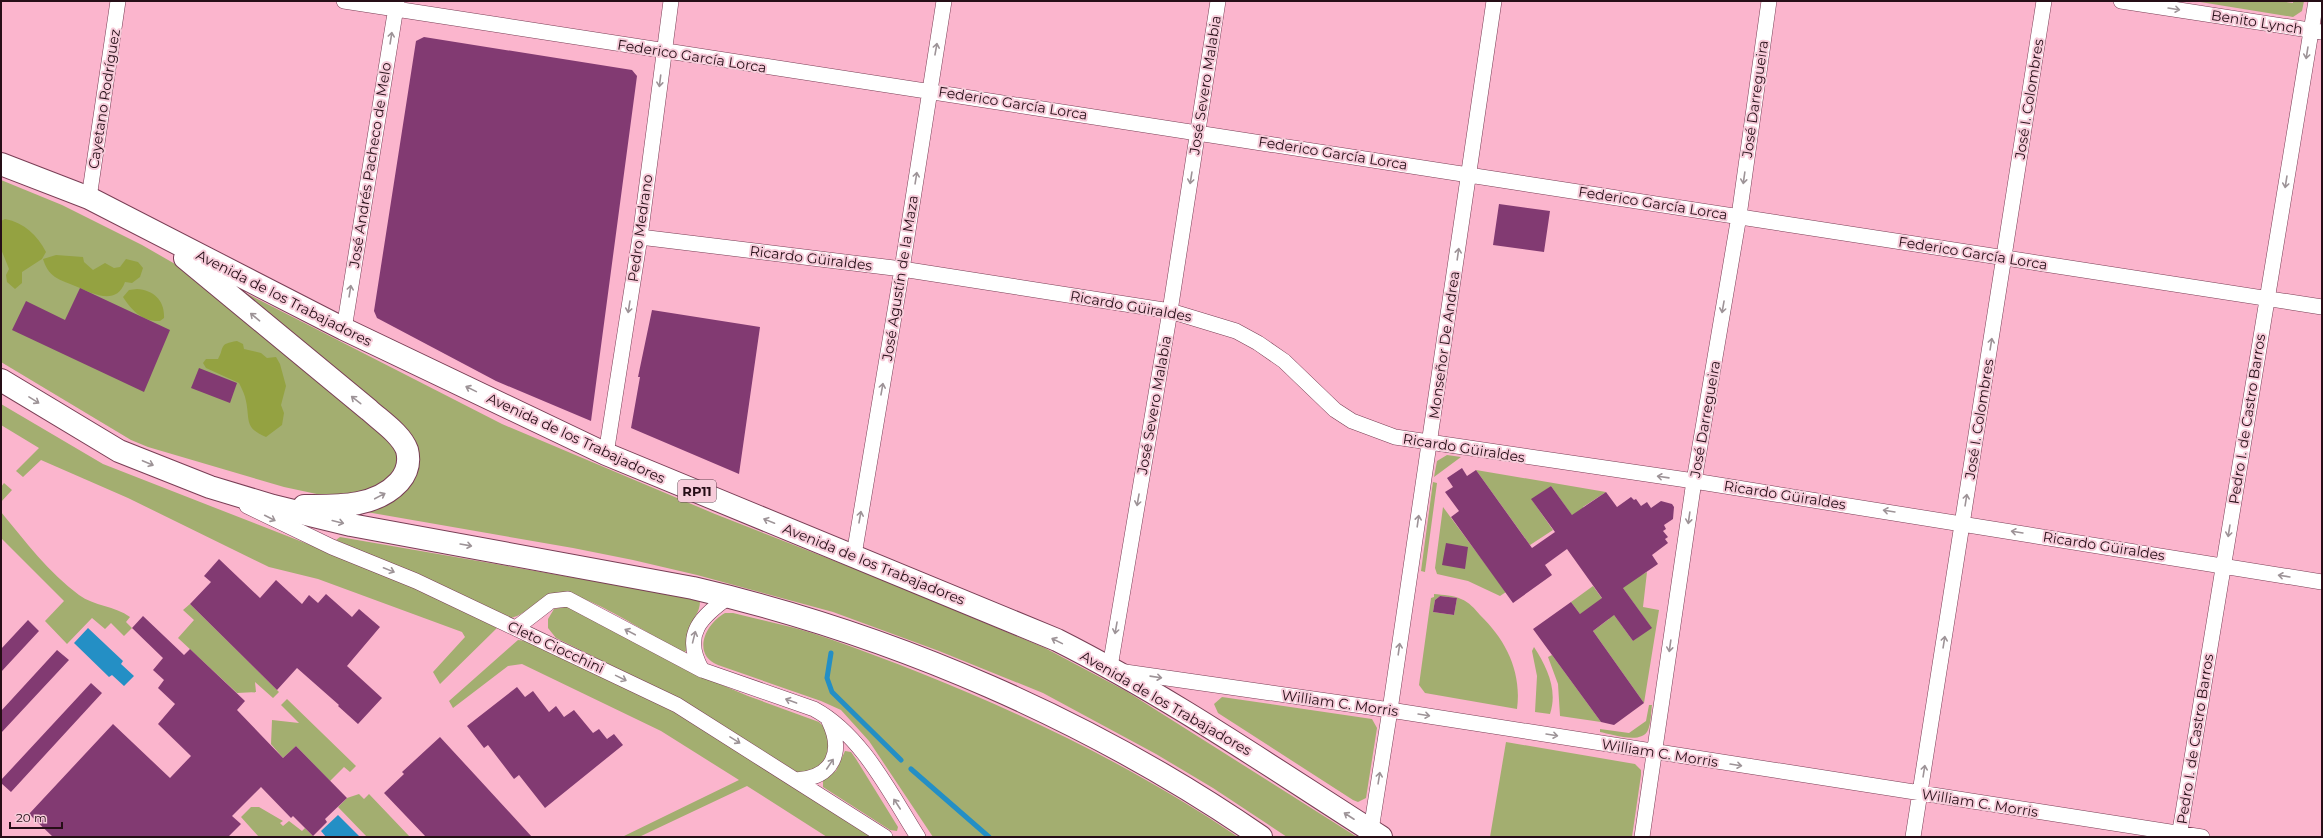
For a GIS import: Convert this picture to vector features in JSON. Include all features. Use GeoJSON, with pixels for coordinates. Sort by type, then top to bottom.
{"type":"FeatureCollection","features":[{"type":"Feature","properties":{"kind":"main road","name":"Avenida de los Trabajadores"},"geometry":{"type":"LineString","coordinates":[[1,164],[89,198],[344,329],[606,454],[1022,625],[1114,669],[1198,718],[1376,834]]}},
{"type":"Feature","properties":{"kind":"main road"},"geometry":{"type":"LineString","coordinates":[[161,236],[220,288],[369,410],[394,432],[406,450],[407,470],[402,478],[390,489],[375,499],[352,504],[273,506]]}},
{"type":"Feature","properties":{"kind":"main road"},"geometry":{"type":"LineString","coordinates":[[1,380],[119,451],[210,487],[273,506],[351,525],[694,588],[730,596],[844,630],[1030,704],[1162,774],[1262,837]]}},
{"type":"Feature","properties":{"kind":"street","name":"Cayetano Rodríguez"},"geometry":{"type":"LineString","coordinates":[[89,198],[118,1]]}},
{"type":"Feature","properties":{"kind":"street","name":"Federico García Lorca"},"geometry":{"type":"LineString","coordinates":[[344,1],[396,5],[663,52],[929,90],[2322,307]]}},
{"type":"Feature","properties":{"kind":"street","name":"Pedro Medrano"},"geometry":{"type":"LineString","coordinates":[[606,454],[640,237],[663,52],[671,1]]}},
{"type":"Feature","properties":{"kind":"street","name":"José Agustín de la Maza"},"geometry":{"type":"LineString","coordinates":[[854,555],[902,269],[944,1]]}},
{"type":"Feature","properties":{"kind":"street","name":"José Severo Malabia"},"geometry":{"type":"LineString","coordinates":[[1114,669],[1218,1]]}},
{"type":"Feature","properties":{"kind":"street","name":"Monseñor De Andrea"},"geometry":{"type":"LineString","coordinates":[[1376,834],[1390,710],[1494,1]]}},
{"type":"Feature","properties":{"kind":"street","name":"José Darregueira"},"geometry":{"type":"LineString","coordinates":[[1642,837],[1694,481],[1739,216],[1769,1]]}},
{"type":"Feature","properties":{"kind":"street","name":"José I. Colombres"},"geometry":{"type":"LineString","coordinates":[[1913,837],[2044,1]]}},
{"type":"Feature","properties":{"kind":"street","name":"Benito Lynch"},"geometry":{"type":"LineString","coordinates":[[2121,1],[2316,31]]}},
{"type":"Feature","properties":{"kind":"street","name":"Pedro I. de Castro Barros"},"geometry":{"type":"LineString","coordinates":[[2179,835],[2267,299],[2316,31],[2316,1]]}},
{"type":"Feature","properties":{"kind":"street","name":"José Andrés Pacheco de Melo"},"geometry":{"type":"LineString","coordinates":[[344,329],[396,5]]}},
{"type":"Feature","properties":{"kind":"street","name":"Ricardo Güiraldes"},"geometry":{"type":"LineString","coordinates":[[640,237],[902,269],[1170,311],[1236,331],[1258,343],[1284,361],[1320,398],[1352,421],[1395,437],[1430,444],[1694,481],[2322,582]]}},
{"type":"Feature","properties":{"kind":"street","name":"Cleto Ciocchini"},"geometry":{"type":"LineString","coordinates":[[210,487],[291,528],[416,581],[690,712],[885,837]]}},
{"type":"Feature","properties":{"kind":"street"},"geometry":{"type":"LineString","coordinates":[[702,670],[694,653],[694,636],[700,622],[709,611],[730,596]]}},
{"type":"Feature","properties":{"kind":"street"},"geometry":{"type":"LineString","coordinates":[[516,628],[551,601],[568,599],[702,670],[814,709],[827,716],[869,762],[918,837]]}},
{"type":"Feature","properties":{"kind":"street","name":"William C. Morris"},"geometry":{"type":"LineString","coordinates":[[1114,669],[1390,710],[2179,835],[2202,837]]}},
{"type":"Feature","properties":{"kind":"street"},"geometry":{"type":"LineString","coordinates":[[796,780],[816,777],[832,763],[835,754],[836,738],[827,716]]}},
{"type":"Feature","properties":{"kind":"green space"},"geometry":{"type":"Polygon","coordinates":[[[2194,1],[2280,1],[2293,3],[2293,1],[2304,1],[2302,11],[2293,17],[2194,1]]]}},
{"type":"Feature","properties":{"kind":"green space"},"geometry":{"type":"Polygon","coordinates":[[[1,180],[62,205],[142,245],[189,272],[395,445],[401,464],[376,492],[326,496],[284,487],[148,447],[131,440],[1,362],[1,180]]]}},
{"type":"Feature","properties":{"kind":"green space"},"geometry":{"type":"Polygon","coordinates":[[[5,219],[19,223],[30,231],[39,240],[46,252],[42,259],[22,272],[22,283],[15,289],[7,282],[6,275],[9,269],[1,249],[1,221],[5,219]]]}},
{"type":"Feature","properties":{"kind":"green space"},"geometry":{"type":"Polygon","coordinates":[[[56,255],[83,257],[84,262],[93,270],[105,263],[114,268],[120,267],[126,259],[138,262],[143,268],[140,277],[132,283],[125,282],[121,290],[116,294],[103,296],[60,280],[53,275],[43,259],[56,255]]]}},
{"type":"Feature","properties":{"kind":"green space"},"geometry":{"type":"Polygon","coordinates":[[[137,289],[149,292],[157,298],[163,306],[164,318],[160,321],[148,320],[134,311],[123,297],[129,290],[137,289]]]}},
{"type":"Feature","properties":{"kind":"green space"},"geometry":{"type":"Polygon","coordinates":[[[238,289],[502,424],[715,514],[878,578],[1045,648],[1126,691],[1357,837],[1287,837],[1213,788],[1156,754],[1043,693],[939,651],[833,612],[697,575],[633,560],[355,510],[414,467],[238,289]]]}},
{"type":"Feature","properties":{"kind":"green space"},"geometry":{"type":"Polygon","coordinates":[[[237,341],[243,344],[244,349],[261,353],[267,358],[276,357],[280,364],[286,386],[281,405],[284,413],[282,425],[266,437],[254,430],[249,423],[246,399],[239,383],[206,368],[203,363],[206,359],[218,359],[224,345],[237,341]]]}},
{"type":"Feature","properties":{"kind":"green space"},"geometry":{"type":"Polygon","coordinates":[[[1,404],[103,464],[415,586],[497,628],[440,684],[433,672],[465,637],[462,632],[318,579],[269,567],[128,498],[41,460],[23,477],[16,471],[39,448],[1,425],[1,404]]]}},
{"type":"Feature","properties":{"kind":"green space"},"geometry":{"type":"Polygon","coordinates":[[[1447,455],[1461,457],[1434,477],[1437,461],[1447,455]]]}},
{"type":"Feature","properties":{"kind":"green space"},"geometry":{"type":"Polygon","coordinates":[[[1476,470],[1606,492],[1583,507],[1591,542],[1551,486],[1532,500],[1553,530],[1530,545],[1476,470]]]}},
{"type":"Feature","properties":{"kind":"green space"},"geometry":{"type":"Polygon","coordinates":[[[1433,482],[1437,483],[1425,572],[1421,571],[1433,482]]]}},
{"type":"Feature","properties":{"kind":"green space"},"geometry":{"type":"Polygon","coordinates":[[[4,483],[12,490],[1,502],[1,487],[4,483]]]}},
{"type":"Feature","properties":{"kind":"green space"},"geometry":{"type":"Polygon","coordinates":[[[1443,507],[1506,592],[1500,596],[1468,581],[1437,574],[1435,568],[1443,507]]]}},
{"type":"Feature","properties":{"kind":"green space"},"geometry":{"type":"Polygon","coordinates":[[[1,512],[38,556],[68,586],[85,599],[124,613],[130,617],[126,622],[132,628],[124,636],[111,623],[105,629],[92,618],[67,644],[45,621],[64,601],[1,538],[1,512]]]}},
{"type":"Feature","properties":{"kind":"green space"},"geometry":{"type":"Polygon","coordinates":[[[340,537],[691,598],[700,601],[700,605],[698,612],[689,628],[686,651],[683,653],[601,606],[583,598],[568,594],[557,593],[551,595],[539,601],[523,613],[511,618],[336,540],[340,537]]]}},
{"type":"Feature","properties":{"kind":"green space"},"geometry":{"type":"Polygon","coordinates":[[[1610,570],[1641,575],[1647,572],[1643,607],[1659,610],[1644,703],[1593,631],[1609,619],[1580,614],[1571,602],[1593,586],[1633,641],[1651,627],[1610,570]]]}},
{"type":"Feature","properties":{"kind":"green space"},"geometry":{"type":"Polygon","coordinates":[[[1434,594],[1448,595],[1458,598],[1467,602],[1476,610],[1497,635],[1510,658],[1514,670],[1518,695],[1517,709],[1425,693],[1419,685],[1431,598],[1434,597],[1434,594]],[[1440,596],[1435,600],[1433,612],[1454,615],[1457,598],[1440,596]]]}},
{"type":"Feature","properties":{"kind":"green space"},"geometry":{"type":"Polygon","coordinates":[[[190,604],[279,692],[273,698],[255,682],[256,692],[237,693],[178,638],[194,620],[183,610],[190,604]]]}},
{"type":"Feature","properties":{"kind":"green space"},"geometry":{"type":"Polygon","coordinates":[[[570,606],[703,677],[748,696],[819,722],[823,726],[830,741],[824,765],[803,773],[797,772],[681,700],[556,638],[548,628],[548,619],[554,609],[570,606]]]}},
{"type":"Feature","properties":{"kind":"green space"},"geometry":{"type":"Polygon","coordinates":[[[725,613],[733,613],[816,634],[934,678],[1039,724],[1090,750],[1141,777],[1238,837],[933,837],[869,741],[841,710],[821,701],[718,665],[710,660],[705,654],[703,646],[704,639],[712,624],[725,613]]]}},
{"type":"Feature","properties":{"kind":"green space"},"geometry":{"type":"Polygon","coordinates":[[[518,640],[526,641],[674,711],[871,837],[827,837],[747,786],[639,837],[622,837],[739,780],[661,731],[522,664],[508,666],[453,708],[449,701],[518,640]]]}},
{"type":"Feature","properties":{"kind":"green space"},"geometry":{"type":"Polygon","coordinates":[[[1534,647],[1550,679],[1553,696],[1550,714],[1535,712],[1537,676],[1532,651],[1534,647]]]}},
{"type":"Feature","properties":{"kind":"green space"},"geometry":{"type":"Polygon","coordinates":[[[1552,655],[1601,722],[1560,716],[1558,684],[1548,657],[1552,655]]]}},
{"type":"Feature","properties":{"kind":"green space"},"geometry":{"type":"Polygon","coordinates":[[[1222,697],[1372,719],[1377,728],[1366,798],[1358,802],[1353,800],[1218,713],[1214,704],[1222,697]]]}},
{"type":"Feature","properties":{"kind":"green space"},"geometry":{"type":"Polygon","coordinates":[[[287,699],[356,766],[350,772],[344,767],[330,781],[296,746],[283,758],[271,744],[272,720],[299,723],[281,705],[287,699]]]}},
{"type":"Feature","properties":{"kind":"green space"},"geometry":{"type":"Polygon","coordinates":[[[1649,705],[1652,705],[1648,730],[1640,737],[1633,738],[1600,732],[1600,729],[1629,733],[1646,721],[1649,705]]]}},
{"type":"Feature","properties":{"kind":"green space"},"geometry":{"type":"Polygon","coordinates":[[[1506,742],[1635,764],[1641,770],[1641,775],[1632,837],[1490,837],[1506,742]]]}},
{"type":"Feature","properties":{"kind":"green space"},"geometry":{"type":"Polygon","coordinates":[[[845,751],[851,752],[856,759],[898,827],[897,831],[890,830],[823,787],[823,779],[836,771],[845,751]]]}},
{"type":"Feature","properties":{"kind":"green space"},"geometry":{"type":"Polygon","coordinates":[[[359,794],[364,799],[369,794],[410,837],[367,837],[338,807],[347,798],[359,794]]]}},
{"type":"Feature","properties":{"kind":"green space"},"geometry":{"type":"Polygon","coordinates":[[[251,807],[259,807],[283,821],[280,823],[283,826],[289,821],[302,831],[305,828],[314,837],[259,837],[241,817],[251,807]]]}},
{"type":"Feature","properties":{"kind":"water"},"geometry":{"type":"Polygon","coordinates":[[[88,628],[123,661],[121,664],[134,676],[124,686],[112,675],[109,677],[74,643],[88,628]]]}},
{"type":"Feature","properties":{"kind":"water"},"geometry":{"type":"Polygon","coordinates":[[[338,815],[360,837],[326,837],[321,831],[338,815]]]}},
{"type":"Feature","properties":{"kind":"building"},"geometry":{"type":"Polygon","coordinates":[[[424,37],[632,70],[637,76],[591,421],[496,381],[377,318],[374,311],[416,41],[424,37]]]}},
{"type":"Feature","properties":{"kind":"building"},"geometry":{"type":"Polygon","coordinates":[[[1499,204],[1550,211],[1544,252],[1493,245],[1499,204]]]}},
{"type":"Feature","properties":{"kind":"building"},"geometry":{"type":"Polygon","coordinates":[[[80,288],[170,330],[144,392],[12,330],[26,301],[65,320],[80,288]]]}},
{"type":"Feature","properties":{"kind":"building"},"geometry":{"type":"Polygon","coordinates":[[[652,310],[760,327],[739,474],[631,428],[640,377],[638,377],[652,310]]]}},
{"type":"Feature","properties":{"kind":"building"},"geometry":{"type":"Polygon","coordinates":[[[199,368],[237,383],[230,403],[191,388],[199,368]]]}},
{"type":"Feature","properties":{"kind":"building"},"geometry":{"type":"Polygon","coordinates":[[[1462,468],[1467,476],[1476,470],[1532,548],[1555,532],[1531,499],[1551,486],[1572,515],[1606,492],[1617,507],[1631,497],[1634,500],[1636,499],[1641,506],[1647,502],[1651,508],[1661,501],[1672,504],[1674,507],[1673,519],[1664,525],[1666,529],[1663,531],[1668,537],[1665,539],[1668,543],[1652,555],[1658,564],[1623,588],[1652,628],[1633,641],[1614,615],[1593,631],[1644,703],[1614,725],[1601,722],[1533,629],[1571,602],[1580,614],[1602,598],[1567,549],[1545,565],[1552,575],[1513,603],[1451,517],[1459,511],[1445,492],[1453,487],[1447,478],[1462,468]]]}},
{"type":"Feature","properties":{"kind":"building"},"geometry":{"type":"Polygon","coordinates":[[[1446,543],[1468,547],[1465,569],[1442,565],[1446,543]]]}},
{"type":"Feature","properties":{"kind":"building"},"geometry":{"type":"Polygon","coordinates":[[[219,559],[260,598],[276,580],[302,604],[309,595],[318,603],[326,594],[352,617],[359,609],[380,627],[347,666],[382,698],[358,724],[297,668],[277,690],[190,604],[211,582],[204,576],[219,559]]]}},
{"type":"Feature","properties":{"kind":"building"},"geometry":{"type":"Polygon","coordinates":[[[1440,596],[1457,598],[1454,615],[1433,612],[1435,600],[1440,596]]]}},
{"type":"Feature","properties":{"kind":"building"},"geometry":{"type":"Polygon","coordinates":[[[143,616],[184,655],[190,649],[245,701],[237,710],[283,758],[296,746],[347,798],[325,819],[327,822],[313,836],[293,816],[291,818],[261,787],[232,816],[241,824],[228,837],[53,837],[29,814],[113,724],[170,778],[191,756],[158,724],[175,704],[158,688],[164,680],[153,670],[163,658],[132,628],[143,616]]]}},
{"type":"Feature","properties":{"kind":"building"},"geometry":{"type":"Polygon","coordinates":[[[28,620],[39,631],[1,672],[1,649],[28,620]]]}},
{"type":"Feature","properties":{"kind":"building"},"geometry":{"type":"Polygon","coordinates":[[[57,650],[69,660],[1,733],[1,711],[57,650]]]}},
{"type":"Feature","properties":{"kind":"building"},"geometry":{"type":"Polygon","coordinates":[[[91,683],[102,693],[11,792],[1,783],[1,780],[91,683]]]}},
{"type":"Feature","properties":{"kind":"building"},"geometry":{"type":"Polygon","coordinates":[[[517,687],[525,697],[533,691],[549,712],[556,706],[564,717],[574,710],[593,733],[599,729],[607,739],[614,734],[623,745],[545,808],[519,775],[514,779],[488,745],[484,748],[467,726],[517,687]]]}},
{"type":"Feature","properties":{"kind":"building"},"geometry":{"type":"Polygon","coordinates":[[[440,737],[532,837],[426,837],[384,793],[404,774],[402,772],[440,737]]]}},
{"type":"Feature","properties":{"kind":"waterway"},"geometry":{"type":"LineString","coordinates":[[831,653],[827,678],[832,692],[901,760]]}},
{"type":"Feature","properties":{"kind":"waterway"},"geometry":{"type":"LineString","coordinates":[[911,769],[989,837]]}}]}
